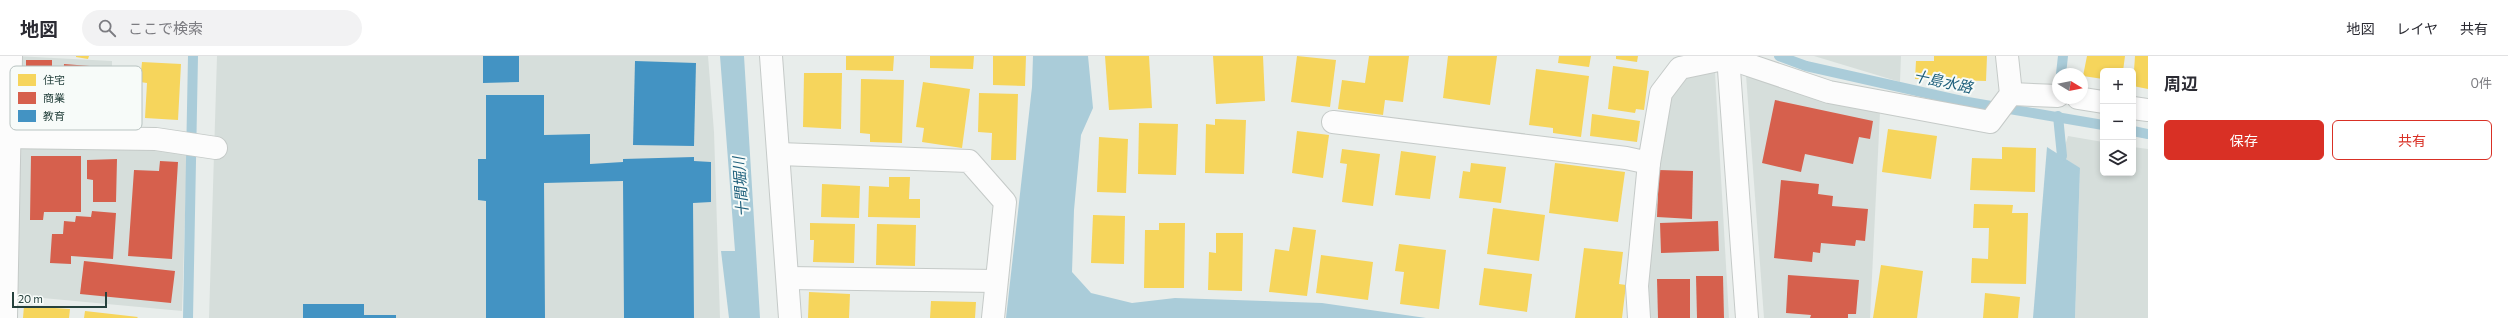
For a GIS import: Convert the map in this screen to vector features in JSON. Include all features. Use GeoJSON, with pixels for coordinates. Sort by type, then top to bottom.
{"type":"FeatureCollection","features":[{"type":"Feature","properties":{"kind":"street"},"geometry":{"type":"LineString","coordinates":[[10,66],[11,56]]}},
{"type":"Feature","properties":{"kind":"street"},"geometry":{"type":"LineString","coordinates":[[771,56],[790,318]]}},
{"type":"Feature","properties":{"kind":"street"},"geometry":{"type":"LineString","coordinates":[[1639,318],[1637,286],[1649,163],[1661,93],[1680,68],[1728,57],[1829,92],[1990,122],[2011,94],[2007,56]]}},
{"type":"Feature","properties":{"kind":"street"},"geometry":{"type":"LineString","coordinates":[[1728,57],[1747,318]]}},
{"type":"Feature","properties":{"kind":"street"},"geometry":{"type":"LineString","coordinates":[[6,318],[3,137],[10,66]]}},
{"type":"Feature","properties":{"kind":"street"},"geometry":{"type":"LineString","coordinates":[[2011,94],[2052,96]]}},
{"type":"Feature","properties":{"kind":"street"},"geometry":{"type":"LineString","coordinates":[[2088,100],[2100,102]]}},
{"type":"Feature","properties":{"kind":"street"},"geometry":{"type":"LineString","coordinates":[[2136,108],[2148,110]]}},
{"type":"Feature","properties":{"kind":"street"},"geometry":{"type":"LineString","coordinates":[[1333,122],[1626,158],[1649,163]]}},
{"type":"Feature","properties":{"kind":"street"},"geometry":{"type":"LineString","coordinates":[[3,137],[156,139],[216,148]]}},
{"type":"Feature","properties":{"kind":"street"},"geometry":{"type":"LineString","coordinates":[[779,154],[969,161],[1005,202],[993,318]]}},
{"type":"Feature","properties":{"kind":"street"},"geometry":{"type":"LineString","coordinates":[[788,278],[996,281]]}},
{"type":"Feature","properties":{"kind":"shaded area"},"geometry":{"type":"Polygon","coordinates":[[[15,56],[112,61],[112,66],[14,66],[15,56]]]}},
{"type":"Feature","properties":{"kind":"shaded area"},"geometry":{"type":"Polygon","coordinates":[[[217,56],[708,56],[714,132],[720,318],[209,318],[217,56]]]}},
{"type":"Feature","properties":{"kind":"shaded area"},"geometry":{"type":"Polygon","coordinates":[[[1814,56],[1901,56],[1900,82],[1814,56]]]}},
{"type":"Feature","properties":{"kind":"shaded area"},"geometry":{"type":"Polygon","coordinates":[[[1715,72],[1729,318],[1645,318],[1660,119],[1679,76],[1715,72]]]}},
{"type":"Feature","properties":{"kind":"shaded area"},"geometry":{"type":"Polygon","coordinates":[[[1746,75],[1880,112],[1870,318],[1764,318],[1746,75]]]}},
{"type":"Feature","properties":{"kind":"shaded area"},"geometry":{"type":"Polygon","coordinates":[[[10,130],[112,130],[112,148],[187,152],[182,311],[0,294],[10,130]]]}},
{"type":"Feature","properties":{"kind":"shaded area"},"geometry":{"type":"Polygon","coordinates":[[[2068,136],[2100,141],[2100,176],[2136,176],[2136,147],[2148,149],[2148,318],[2075,318],[2080,169],[2062,156],[2068,136]]]}},
{"type":"Feature","properties":{"kind":"water","name":"十間堀川"},"geometry":{"type":"Polygon","coordinates":[[[720,56],[744,56],[760,318],[729,318],[721,251],[735,251],[720,56]]]}},
{"type":"Feature","properties":{"kind":"water"},"geometry":{"type":"Polygon","coordinates":[[[1033,56],[1088,56],[1093,108],[1081,135],[1074,210],[1072,272],[1091,293],[1132,303],[1175,298],[1322,303],[1426,318],[1006,318],[1032,87],[1033,56]]]}},
{"type":"Feature","properties":{"kind":"water"},"geometry":{"type":"Polygon","coordinates":[[[2047,147],[2080,168],[2075,318],[2033,318],[2047,147]]]}},
{"type":"Feature","properties":{"kind":"building: 住宅"},"geometry":{"type":"Polygon","coordinates":[[[76,56],[89,56],[88,59],[76,56]]]}},
{"type":"Feature","properties":{"kind":"building: 住宅"},"geometry":{"type":"Polygon","coordinates":[[[846,56],[894,56],[893,71],[846,70],[846,56]]]}},
{"type":"Feature","properties":{"kind":"building: 住宅"},"geometry":{"type":"Polygon","coordinates":[[[930,56],[974,56],[973,69],[930,68],[930,56]]]}},
{"type":"Feature","properties":{"kind":"building: 住宅"},"geometry":{"type":"Polygon","coordinates":[[[993,56],[1026,56],[1025,86],[993,85],[993,56]]]}},
{"type":"Feature","properties":{"kind":"building: 住宅"},"geometry":{"type":"Polygon","coordinates":[[[1105,56],[1149,56],[1152,108],[1109,110],[1105,56]]]}},
{"type":"Feature","properties":{"kind":"building: 住宅"},"geometry":{"type":"Polygon","coordinates":[[[1213,56],[1263,56],[1265,101],[1216,104],[1213,56]]]}},
{"type":"Feature","properties":{"kind":"building: 住宅"},"geometry":{"type":"Polygon","coordinates":[[[1297,56],[1336,60],[1330,107],[1291,102],[1297,56]]]}},
{"type":"Feature","properties":{"kind":"building: 住宅"},"geometry":{"type":"Polygon","coordinates":[[[1369,56],[1409,56],[1403,102],[1385,100],[1383,115],[1338,109],[1342,80],[1365,83],[1369,56]]]}},
{"type":"Feature","properties":{"kind":"building: 住宅"},"geometry":{"type":"Polygon","coordinates":[[[1448,56],[1497,56],[1490,105],[1443,98],[1448,56]]]}},
{"type":"Feature","properties":{"kind":"building: 住宅"},"geometry":{"type":"Polygon","coordinates":[[[1559,56],[1591,56],[1589,67],[1558,63],[1559,56]]]}},
{"type":"Feature","properties":{"kind":"building: 住宅"},"geometry":{"type":"Polygon","coordinates":[[[1616,56],[1638,56],[1637,62],[1616,59],[1616,56]]]}},
{"type":"Feature","properties":{"kind":"building: 住宅"},"geometry":{"type":"Polygon","coordinates":[[[1934,56],[1987,56],[1986,81],[1915,79],[1916,61],[1934,61],[1934,56]]]}},
{"type":"Feature","properties":{"kind":"building: 住宅"},"geometry":{"type":"Polygon","coordinates":[[[2087,56],[2125,56],[2123,68],[2100,68],[2100,79],[2088,77],[2088,68],[2085,68],[2087,56]]]}},
{"type":"Feature","properties":{"kind":"building: 住宅"},"geometry":{"type":"Polygon","coordinates":[[[2135,56],[2148,56],[2148,89],[2136,87],[2136,68],[2134,68],[2135,56]]]}},
{"type":"Feature","properties":{"kind":"building: 住宅"},"geometry":{"type":"Polygon","coordinates":[[[142,62],[181,64],[178,120],[145,118],[147,83],[142,82],[142,62]]]}},
{"type":"Feature","properties":{"kind":"building: 住宅"},"geometry":{"type":"Polygon","coordinates":[[[1613,66],[1649,71],[1644,110],[1636,109],[1635,113],[1608,109],[1613,66]]]}},
{"type":"Feature","properties":{"kind":"building: 住宅"},"geometry":{"type":"Polygon","coordinates":[[[1536,69],[1589,76],[1581,137],[1553,133],[1553,128],[1529,125],[1536,69]]]}},
{"type":"Feature","properties":{"kind":"building: 住宅"},"geometry":{"type":"Polygon","coordinates":[[[804,73],[842,73],[841,129],[803,127],[804,73]]]}},
{"type":"Feature","properties":{"kind":"building: 住宅"},"geometry":{"type":"Polygon","coordinates":[[[861,79],[904,80],[902,143],[870,142],[870,134],[860,133],[861,79]]]}},
{"type":"Feature","properties":{"kind":"building: 住宅"},"geometry":{"type":"Polygon","coordinates":[[[923,82],[970,89],[962,148],[922,142],[924,128],[916,127],[923,82]]]}},
{"type":"Feature","properties":{"kind":"building: 住宅"},"geometry":{"type":"Polygon","coordinates":[[[979,93],[1018,94],[1016,160],[991,160],[992,133],[978,132],[979,93]]]}},
{"type":"Feature","properties":{"kind":"building: 住宅"},"geometry":{"type":"Polygon","coordinates":[[[1592,114],[1640,121],[1637,142],[1590,136],[1592,114]]]}},
{"type":"Feature","properties":{"kind":"building: 住宅"},"geometry":{"type":"Polygon","coordinates":[[[1215,119],[1246,120],[1244,174],[1205,173],[1206,124],[1215,125],[1215,119]]]}},
{"type":"Feature","properties":{"kind":"building: 住宅"},"geometry":{"type":"Polygon","coordinates":[[[1139,123],[1178,124],[1176,175],[1138,174],[1139,123]]]}},
{"type":"Feature","properties":{"kind":"building: 住宅"},"geometry":{"type":"Polygon","coordinates":[[[1888,129],[1937,136],[1931,179],[1882,172],[1888,129]]]}},
{"type":"Feature","properties":{"kind":"building: 住宅"},"geometry":{"type":"Polygon","coordinates":[[[1297,131],[1329,135],[1323,178],[1292,173],[1297,131]]]}},
{"type":"Feature","properties":{"kind":"building: 住宅"},"geometry":{"type":"Polygon","coordinates":[[[1099,137],[1128,139],[1126,193],[1097,192],[1099,137]]]}},
{"type":"Feature","properties":{"kind":"building: 住宅"},"geometry":{"type":"Polygon","coordinates":[[[2002,147],[2036,148],[2035,192],[1970,190],[1972,158],[2002,159],[2002,147]]]}},
{"type":"Feature","properties":{"kind":"building: 住宅"},"geometry":{"type":"Polygon","coordinates":[[[1342,149],[1380,154],[1373,206],[1342,202],[1347,164],[1340,163],[1342,149]]]}},
{"type":"Feature","properties":{"kind":"building: 住宅"},"geometry":{"type":"Polygon","coordinates":[[[1401,151],[1436,156],[1430,199],[1395,195],[1401,151]]]}},
{"type":"Feature","properties":{"kind":"building: 住宅"},"geometry":{"type":"Polygon","coordinates":[[[1471,163],[1506,167],[1501,203],[1459,198],[1463,171],[1470,172],[1471,163]]]}},
{"type":"Feature","properties":{"kind":"building: 住宅"},"geometry":{"type":"Polygon","coordinates":[[[1555,163],[1625,172],[1618,222],[1549,213],[1555,163]]]}},
{"type":"Feature","properties":{"kind":"building: 住宅"},"geometry":{"type":"Polygon","coordinates":[[[889,177],[910,177],[909,199],[920,199],[920,218],[868,217],[869,186],[889,187],[889,177]]]}},
{"type":"Feature","properties":{"kind":"building: 住宅"},"geometry":{"type":"Polygon","coordinates":[[[822,184],[860,186],[859,218],[821,217],[822,184]]]}},
{"type":"Feature","properties":{"kind":"building: 住宅"},"geometry":{"type":"Polygon","coordinates":[[[1974,204],[2013,205],[2012,213],[2028,213],[2026,284],[1971,283],[1972,258],[1988,259],[1989,228],[1973,228],[1974,204]]]}},
{"type":"Feature","properties":{"kind":"building: 住宅"},"geometry":{"type":"Polygon","coordinates":[[[1493,208],[1545,215],[1539,261],[1487,254],[1493,208]]]}},
{"type":"Feature","properties":{"kind":"building: 住宅"},"geometry":{"type":"Polygon","coordinates":[[[1093,215],[1125,216],[1124,264],[1091,263],[1093,215]]]}},
{"type":"Feature","properties":{"kind":"building: 住宅"},"geometry":{"type":"Polygon","coordinates":[[[810,223],[855,224],[854,263],[813,262],[814,240],[810,240],[810,223]]]}},
{"type":"Feature","properties":{"kind":"building: 住宅"},"geometry":{"type":"Polygon","coordinates":[[[1159,223],[1185,223],[1184,288],[1144,288],[1145,230],[1159,230],[1159,223]]]}},
{"type":"Feature","properties":{"kind":"building: 住宅"},"geometry":{"type":"Polygon","coordinates":[[[877,224],[916,225],[915,266],[876,265],[877,224]]]}},
{"type":"Feature","properties":{"kind":"building: 住宅"},"geometry":{"type":"Polygon","coordinates":[[[1293,227],[1316,230],[1307,296],[1269,292],[1275,249],[1289,251],[1293,227]]]}},
{"type":"Feature","properties":{"kind":"building: 住宅"},"geometry":{"type":"Polygon","coordinates":[[[1216,233],[1243,233],[1242,291],[1208,290],[1209,252],[1216,253],[1216,233]]]}},
{"type":"Feature","properties":{"kind":"building: 住宅"},"geometry":{"type":"Polygon","coordinates":[[[1399,244],[1446,250],[1439,309],[1400,304],[1404,272],[1395,271],[1399,244]]]}},
{"type":"Feature","properties":{"kind":"building: 住宅"},"geometry":{"type":"Polygon","coordinates":[[[1584,248],[1623,252],[1619,284],[1626,285],[1622,318],[1575,318],[1584,248]]]}},
{"type":"Feature","properties":{"kind":"building: 住宅"},"geometry":{"type":"Polygon","coordinates":[[[1321,255],[1373,262],[1368,300],[1316,293],[1321,255]]]}},
{"type":"Feature","properties":{"kind":"building: 住宅"},"geometry":{"type":"Polygon","coordinates":[[[1881,265],[1923,271],[1917,318],[1873,318],[1881,265]]]}},
{"type":"Feature","properties":{"kind":"building: 住宅"},"geometry":{"type":"Polygon","coordinates":[[[1484,268],[1532,274],[1527,312],[1479,305],[1484,268]]]}},
{"type":"Feature","properties":{"kind":"building: 住宅"},"geometry":{"type":"Polygon","coordinates":[[[809,292],[850,294],[849,318],[808,318],[809,292]]]}},
{"type":"Feature","properties":{"kind":"building: 住宅"},"geometry":{"type":"Polygon","coordinates":[[[1985,293],[2020,297],[2018,318],[1983,318],[1985,293]]]}},
{"type":"Feature","properties":{"kind":"building: 住宅"},"geometry":{"type":"Polygon","coordinates":[[[931,301],[976,302],[975,318],[930,318],[931,301]]]}},
{"type":"Feature","properties":{"kind":"building: 住宅"},"geometry":{"type":"Polygon","coordinates":[[[24,306],[70,309],[69,318],[23,318],[24,306]]]}},
{"type":"Feature","properties":{"kind":"building: 住宅"},"geometry":{"type":"Polygon","coordinates":[[[85,311],[138,317],[84,318],[85,311]]]}},
{"type":"Feature","properties":{"kind":"building: 商業"},"geometry":{"type":"Polygon","coordinates":[[[26,60],[52,60],[52,66],[26,66],[26,60]]]}},
{"type":"Feature","properties":{"kind":"building: 商業"},"geometry":{"type":"Polygon","coordinates":[[[64,64],[90,66],[64,66],[64,64]]]}},
{"type":"Feature","properties":{"kind":"building: 商業"},"geometry":{"type":"Polygon","coordinates":[[[1775,100],[1873,121],[1870,139],[1859,137],[1853,164],[1805,154],[1801,172],[1762,163],[1775,100]]]}},
{"type":"Feature","properties":{"kind":"building: 商業"},"geometry":{"type":"Polygon","coordinates":[[[31,156],[81,156],[81,212],[44,212],[43,220],[30,220],[31,156]]]}},
{"type":"Feature","properties":{"kind":"building: 商業"},"geometry":{"type":"Polygon","coordinates":[[[117,159],[116,202],[93,202],[93,180],[87,179],[87,160],[117,159]]]}},
{"type":"Feature","properties":{"kind":"building: 商業"},"geometry":{"type":"Polygon","coordinates":[[[160,161],[178,162],[172,259],[128,256],[134,170],[159,171],[160,161]]]}},
{"type":"Feature","properties":{"kind":"building: 商業"},"geometry":{"type":"Polygon","coordinates":[[[1659,170],[1693,171],[1692,219],[1657,217],[1659,170]]]}},
{"type":"Feature","properties":{"kind":"building: 商業"},"geometry":{"type":"Polygon","coordinates":[[[1781,180],[1819,184],[1818,194],[1833,196],[1832,206],[1868,209],[1865,241],[1856,240],[1855,246],[1821,243],[1820,253],[1813,252],[1812,262],[1774,258],[1781,180]]]}},
{"type":"Feature","properties":{"kind":"building: 商業"},"geometry":{"type":"Polygon","coordinates":[[[92,211],[116,213],[113,259],[71,256],[71,264],[50,263],[52,234],[63,234],[64,221],[75,222],[76,216],[91,217],[92,211]]]}},
{"type":"Feature","properties":{"kind":"building: 商業"},"geometry":{"type":"Polygon","coordinates":[[[1718,221],[1719,251],[1661,253],[1660,223],[1718,221]]]}},
{"type":"Feature","properties":{"kind":"building: 商業"},"geometry":{"type":"Polygon","coordinates":[[[84,261],[175,271],[171,303],[80,294],[84,261]]]}},
{"type":"Feature","properties":{"kind":"building: 商業"},"geometry":{"type":"Polygon","coordinates":[[[1788,275],[1859,280],[1856,314],[1848,314],[1848,318],[1810,318],[1811,315],[1786,313],[1788,275]]]}},
{"type":"Feature","properties":{"kind":"building: 商業"},"geometry":{"type":"Polygon","coordinates":[[[1696,276],[1723,276],[1724,318],[1697,318],[1696,276]]]}},
{"type":"Feature","properties":{"kind":"building: 商業"},"geometry":{"type":"Polygon","coordinates":[[[1657,279],[1690,279],[1690,318],[1658,318],[1657,279]]]}},
{"type":"Feature","properties":{"kind":"building: 教育"},"geometry":{"type":"Polygon","coordinates":[[[483,56],[519,56],[519,82],[483,83],[483,56]]]}},
{"type":"Feature","properties":{"kind":"building: 教育"},"geometry":{"type":"Polygon","coordinates":[[[635,61],[696,63],[694,146],[633,145],[635,61]]]}},
{"type":"Feature","properties":{"kind":"building: 教育"},"geometry":{"type":"Polygon","coordinates":[[[486,95],[544,95],[544,135],[590,134],[590,164],[623,162],[623,159],[694,157],[694,161],[711,162],[711,202],[693,203],[694,318],[624,318],[623,181],[544,183],[545,318],[486,318],[486,201],[478,200],[478,159],[486,159],[486,95]]]}},
{"type":"Feature","properties":{"kind":"building: 教育"},"geometry":{"type":"Polygon","coordinates":[[[303,304],[364,304],[364,315],[396,315],[396,318],[303,318],[303,304]]]}},
{"type":"Feature","properties":{"kind":"waterway"},"geometry":{"type":"LineString","coordinates":[[188,318],[193,56]]}},
{"type":"Feature","properties":{"kind":"waterway","name":"十島水路"},"geometry":{"type":"LineString","coordinates":[[1779,56],[1806,66],[1962,101],[2100,124]]}},
{"type":"Feature","properties":{"kind":"waterway"},"geometry":{"type":"LineString","coordinates":[[2062,68],[2063,56]]}},
{"type":"Feature","properties":{"kind":"waterway"},"geometry":{"type":"LineString","coordinates":[[2058,116],[2062,156]]}},
{"type":"Feature","properties":{"kind":"waterway","name":"十島水路"},"geometry":{"type":"LineString","coordinates":[[2136,132],[2148,134]]}}]}
